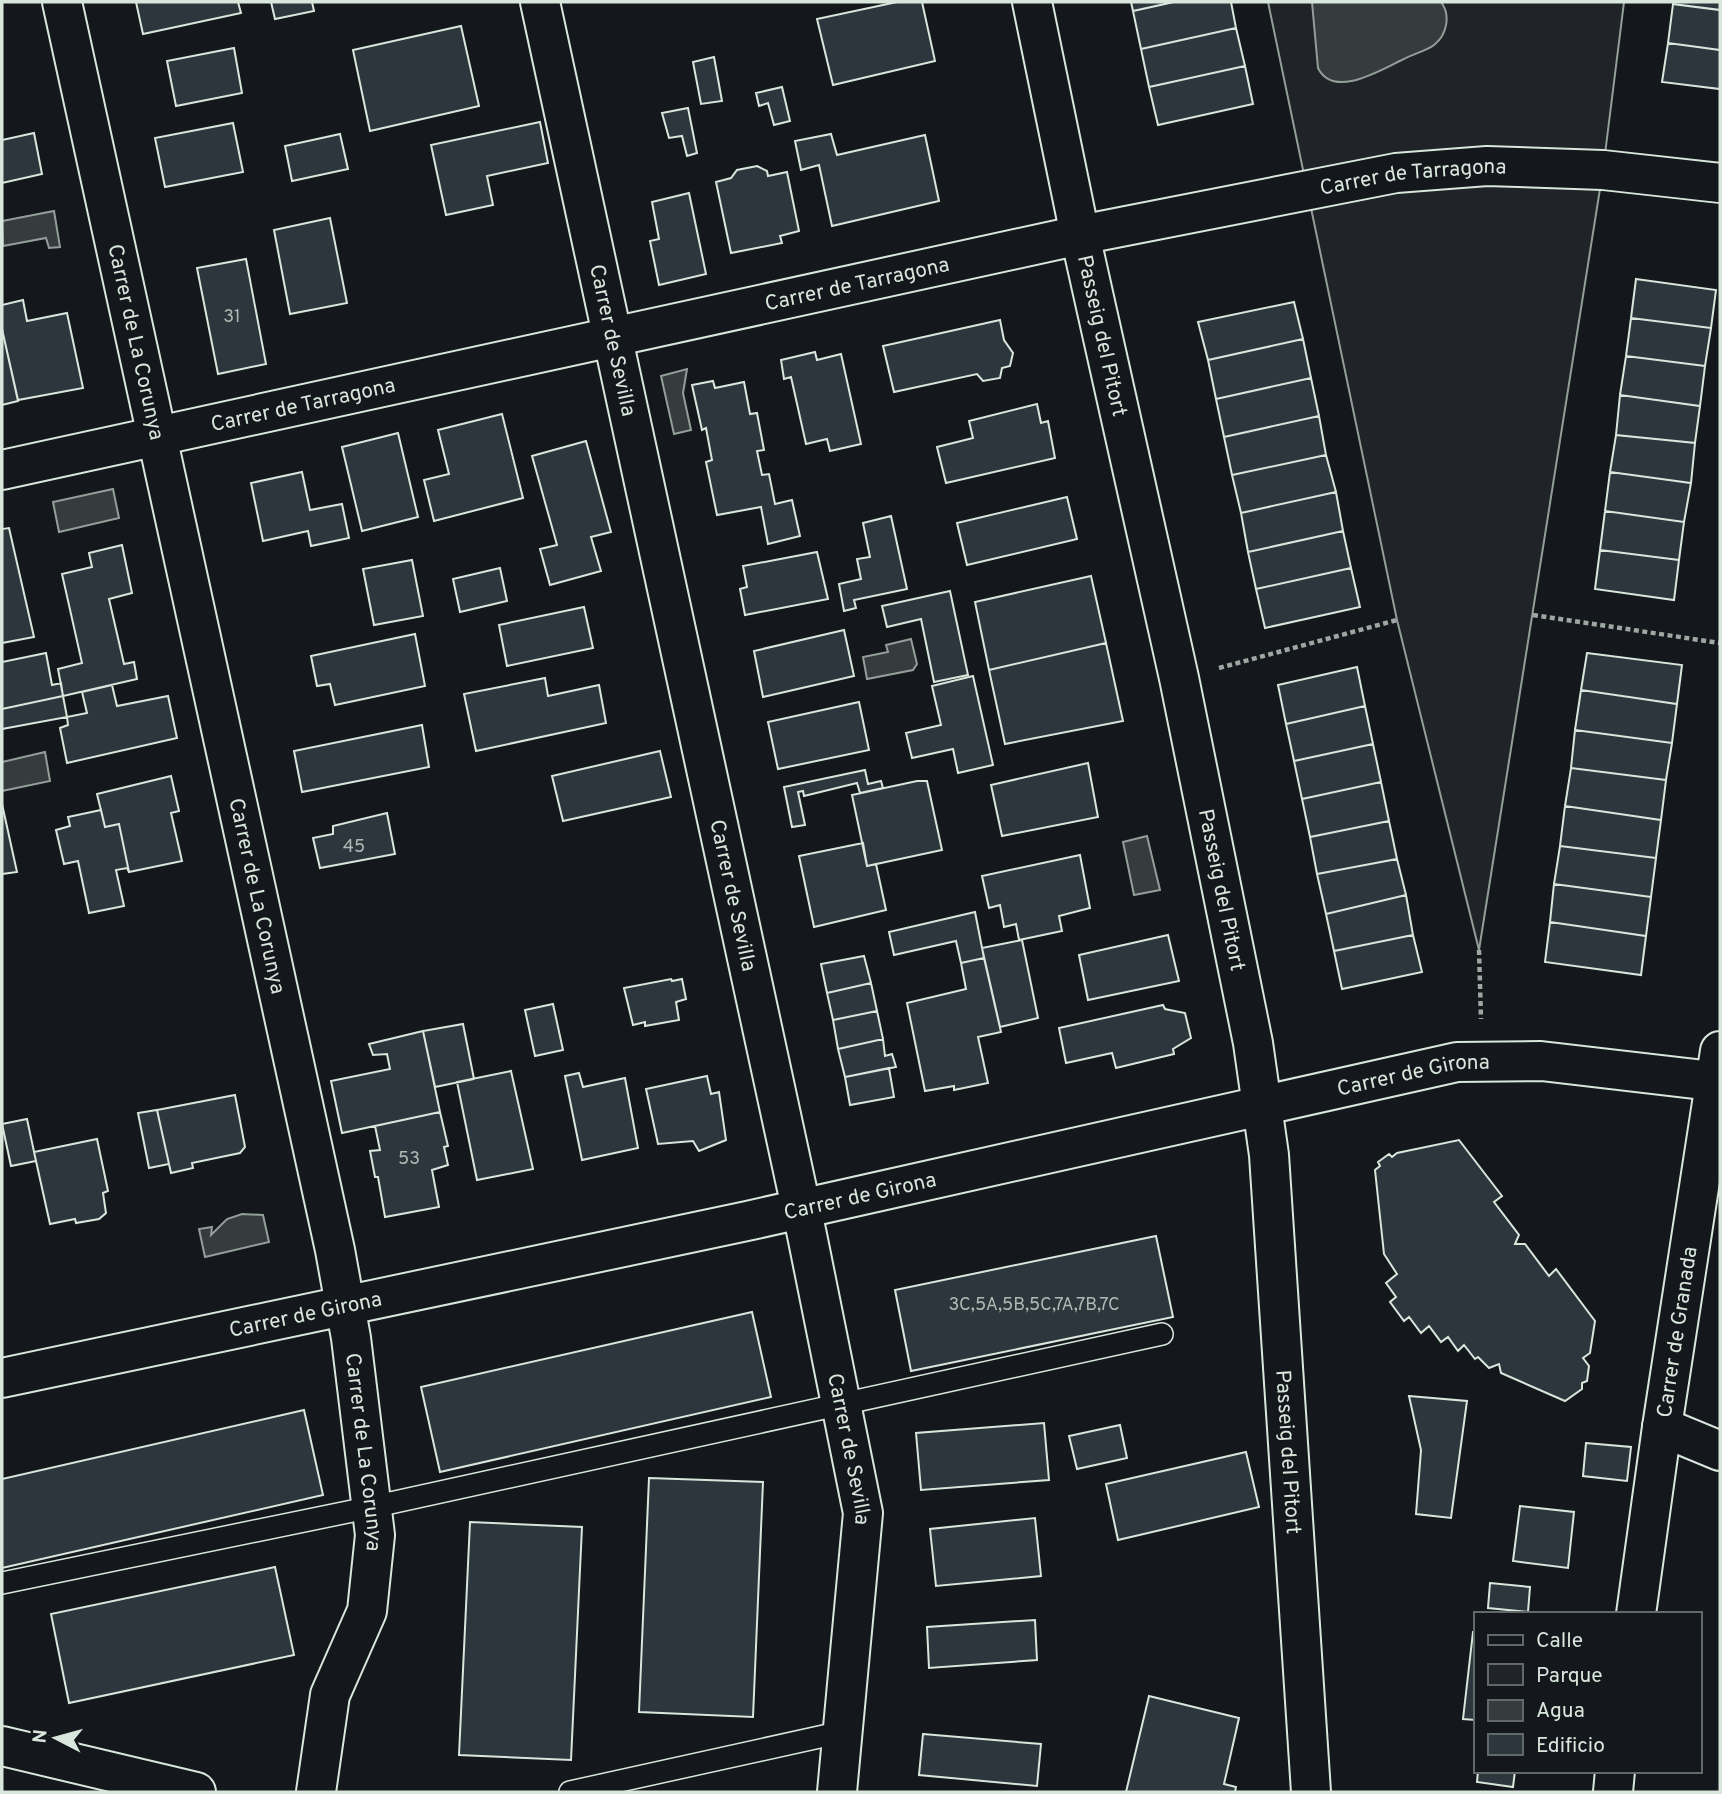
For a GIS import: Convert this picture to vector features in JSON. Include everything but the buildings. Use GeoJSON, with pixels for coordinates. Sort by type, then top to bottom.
{"type":"FeatureCollection","features":[{"type":"Feature","properties":{"kind":"street","name":"Carrer de La Corunya"},"geometry":{"type":"LineString","coordinates":[[62,2],[329,1223],[344,1307],[375,1535],[367,1611],[330,1695],[316,1792]]}},
{"type":"Feature","properties":{"kind":"street","name":"Carrer de Sevilla"},"geometry":{"type":"LineString","coordinates":[[540,2],[801,1209],[863,1513],[837,1792]]}},
{"type":"Feature","properties":{"kind":"street","name":"Passeig del Pitort"},"geometry":{"type":"LineString","coordinates":[[1032,2],[1080,235],[1179,678],[1253,1043],[1269,1155],[1311,1792]]}},
{"type":"Feature","properties":{"kind":"street","name":"Carrer de Tarragona"},"geometry":{"type":"LineString","coordinates":[[2,470],[1080,235],[1396,173],[1487,166],[1603,170],[1720,183]]}},
{"type":"Feature","properties":{"kind":"street","name":"Carrer de Girona"},"geometry":{"type":"LineString","coordinates":[[2,1378],[801,1209],[1457,1062],[1541,1061],[1719,1072]]}},
{"type":"Feature","properties":{"kind":"street","name":"Carrer de Granada"},"geometry":{"type":"LineString","coordinates":[[1636,1612],[1662,1427],[1719,1072]]}},
{"type":"Feature","properties":{"kind":"street"},"geometry":{"type":"LineString","coordinates":[[1662,1427],[1720,1451]]}},
{"type":"Feature","properties":{"kind":"street"},"geometry":{"type":"LineString","coordinates":[[2,1746],[196,1792]]}},
{"type":"Feature","properties":{"kind":"street"},"geometry":{"type":"LineString","coordinates":[[1613,1792],[1615,1773]]}},
{"type":"Feature","properties":{"kind":"lane"},"geometry":{"type":"LineString","coordinates":[[2,1583],[372,1507],[1162,1334]]}},
{"type":"Feature","properties":{"kind":"lane"},"geometry":{"type":"LineString","coordinates":[[570,1792],[842,1732]]}},
{"type":"Feature","properties":{"kind":"path"},"geometry":{"type":"LineString","coordinates":[[1534,615],[1720,642]]}},
{"type":"Feature","properties":{"kind":"path"},"geometry":{"type":"LineString","coordinates":[[1179,678],[1397,620]]}},
{"type":"Feature","properties":{"kind":"path"},"geometry":{"type":"LineString","coordinates":[[1479,950],[1482,1060]]}},
{"type":"Feature","properties":{"kind":"green space"},"geometry":{"type":"Polygon","coordinates":[[[1268,2],[1624,2],[1603,170],[1479,950],[1397,620],[1268,2]]]}},
{"type":"Feature","properties":{"kind":"water"},"geometry":{"type":"Polygon","coordinates":[[[1312,2],[1441,2],[1447,19],[1442,36],[1427,49],[1371,75],[1335,82],[1325,77],[1318,68],[1312,2]]]}},
{"type":"Feature","properties":{"kind":"water"},"geometry":{"type":"Polygon","coordinates":[[[54,211],[60,247],[49,248],[46,238],[3,246],[2,221],[54,211]]]}},
{"type":"Feature","properties":{"kind":"water"},"geometry":{"type":"Polygon","coordinates":[[[687,369],[683,393],[691,430],[674,434],[661,376],[687,369]]]}},
{"type":"Feature","properties":{"kind":"water"},"geometry":{"type":"Polygon","coordinates":[[[113,489],[119,518],[59,532],[53,502],[113,489]]]}},
{"type":"Feature","properties":{"kind":"water"},"geometry":{"type":"Polygon","coordinates":[[[911,639],[917,664],[913,670],[867,679],[863,657],[888,652],[886,645],[911,639]]]}},
{"type":"Feature","properties":{"kind":"water"},"geometry":{"type":"Polygon","coordinates":[[[45,752],[50,781],[2,791],[2,762],[45,752]]]}},
{"type":"Feature","properties":{"kind":"water"},"geometry":{"type":"Polygon","coordinates":[[[1147,836],[1160,890],[1134,895],[1123,842],[1147,836]]]}},
{"type":"Feature","properties":{"kind":"water"},"geometry":{"type":"Polygon","coordinates":[[[242,1214],[263,1215],[269,1242],[205,1257],[199,1229],[212,1227],[211,1235],[227,1219],[242,1214]]]}}]}
